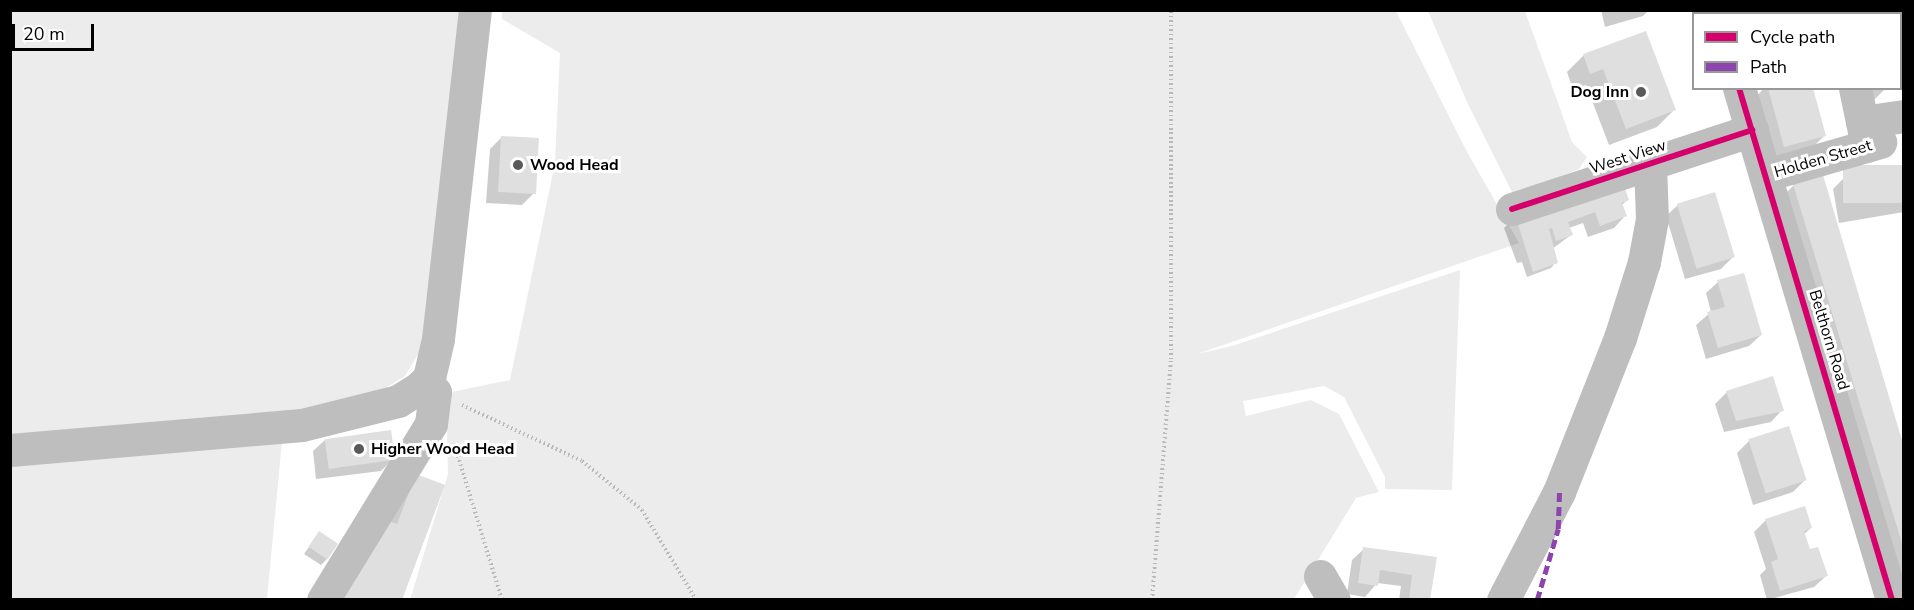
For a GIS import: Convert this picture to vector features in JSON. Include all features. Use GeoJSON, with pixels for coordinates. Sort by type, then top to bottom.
{"type":"FeatureCollection","features":[{"type":"Feature","properties":{"kind":"street"},"geometry":{"type":"LineString","coordinates":[[324,600],[431,424],[430,387],[438,339],[475,10]]}},
{"type":"Feature","properties":{"kind":"street","name":"Belthorn Road"},"geometry":{"type":"LineString","coordinates":[[1740,90],[1892,600]]}},
{"type":"Feature","properties":{"kind":"street"},"geometry":{"type":"LineString","coordinates":[[1856,90],[1870,137]]}},
{"type":"Feature","properties":{"kind":"street","name":"Holden Street"},"geometry":{"type":"LineString","coordinates":[[1766,175],[1870,137],[1904,116]]}},
{"type":"Feature","properties":{"kind":"street","name":"West View"},"geometry":{"type":"LineString","coordinates":[[1512,209],[1752,130]]}},
{"type":"Feature","properties":{"kind":"street"},"geometry":{"type":"LineString","coordinates":[[1503,600],[1559,492],[1620,338],[1644,262],[1652,219],[1650,164]]}},
{"type":"Feature","properties":{"kind":"street"},"geometry":{"type":"LineString","coordinates":[[10,450],[302,425],[398,401],[430,387]]}},
{"type":"Feature","properties":{"kind":"path"},"geometry":{"type":"LineString","coordinates":[[1152,600],[1171,359],[1171,10]]}},
{"type":"Feature","properties":{"kind":"path"},"geometry":{"type":"LineString","coordinates":[[430,387],[582,460],[642,510],[696,600]]}},
{"type":"Feature","properties":{"kind":"path"},"geometry":{"type":"LineString","coordinates":[[453,441],[502,600]]}},
{"type":"Feature","properties":{"kind":"shaded area"},"geometry":{"type":"Polygon","coordinates":[[[11,11],[470,11],[426,341],[405,376],[376,394],[330,412],[11,439],[11,11]]]}},
{"type":"Feature","properties":{"kind":"shaded area"},"geometry":{"type":"Polygon","coordinates":[[[502,11],[1396,11],[1466,150],[1519,243],[1197,354],[1232,346],[1460,270],[1452,490],[1385,489],[1385,477],[1344,397],[1324,386],[1243,401],[1246,416],[1311,400],[1339,414],[1379,492],[1356,498],[1294,599],[410,600],[448,474],[446,393],[510,380],[555,163],[560,53],[502,19],[502,11]]]}},
{"type":"Feature","properties":{"kind":"shaded area"},"geometry":{"type":"Polygon","coordinates":[[[1428,11],[1525,11],[1572,142],[1587,157],[1579,169],[1514,196],[1467,102],[1428,11]]]}},
{"type":"Feature","properties":{"kind":"shaded area"},"geometry":{"type":"Polygon","coordinates":[[[283,431],[267,599],[11,600],[11,454],[283,431]]]}},
{"type":"Feature","properties":{"kind":"building"},"geometry":{"type":"Polygon","coordinates":[[[1784,10],[1825,10],[1825,12],[1784,12],[1784,10]]]}},
{"type":"Feature","properties":{"kind":"building","name":"Dog Inn"},"geometry":{"type":"Polygon","coordinates":[[[1646,31],[1676,110],[1626,129],[1603,69],[1590,74],[1583,54],[1646,31]]]}},
{"type":"Feature","properties":{"kind":"building"},"geometry":{"type":"Polygon","coordinates":[[[1902,33],[1904,33],[1904,73],[1902,73],[1902,33]]]}},
{"type":"Feature","properties":{"kind":"building"},"geometry":{"type":"Polygon","coordinates":[[[1769,90],[1814,90],[1826,136],[1784,147],[1769,90]]]}},
{"type":"Feature","properties":{"kind":"building","name":"Wood Head"},"geometry":{"type":"Polygon","coordinates":[[[501,136],[539,138],[536,194],[498,192],[501,136]]]}},
{"type":"Feature","properties":{"kind":"building"},"geometry":{"type":"Polygon","coordinates":[[[1843,165],[1904,165],[1904,203],[1843,203],[1843,165]]]}},
{"type":"Feature","properties":{"kind":"building"},"geometry":{"type":"Polygon","coordinates":[[[1823,175],[1904,447],[1904,550],[1793,184],[1823,175]]]}},
{"type":"Feature","properties":{"kind":"building"},"geometry":{"type":"Polygon","coordinates":[[[1621,177],[1629,200],[1622,203],[1627,216],[1600,226],[1595,212],[1568,222],[1573,235],[1556,241],[1552,228],[1549,229],[1558,263],[1533,272],[1515,215],[1621,177]]]}},
{"type":"Feature","properties":{"kind":"building"},"geometry":{"type":"Polygon","coordinates":[[[1715,192],[1735,257],[1697,269],[1677,204],[1715,192]]]}},
{"type":"Feature","properties":{"kind":"building"},"geometry":{"type":"Polygon","coordinates":[[[1744,273],[1762,335],[1718,348],[1707,312],[1725,307],[1717,280],[1744,273]]]}},
{"type":"Feature","properties":{"kind":"building"},"geometry":{"type":"Polygon","coordinates":[[[1773,376],[1784,411],[1736,421],[1726,391],[1773,376]]]}},
{"type":"Feature","properties":{"kind":"building"},"geometry":{"type":"Polygon","coordinates":[[[1789,426],[1807,480],[1766,493],[1748,439],[1789,426]]]}},
{"type":"Feature","properties":{"kind":"building","name":"Higher Wood Head"},"geometry":{"type":"Polygon","coordinates":[[[391,430],[395,460],[329,469],[325,439],[391,430]]]}},
{"type":"Feature","properties":{"kind":"building"},"geometry":{"type":"Polygon","coordinates":[[[416,474],[445,485],[402,600],[339,600],[348,576],[356,579],[379,517],[397,524],[416,474]]]}},
{"type":"Feature","properties":{"kind":"building"},"geometry":{"type":"Polygon","coordinates":[[[1805,506],[1812,528],[1804,531],[1810,549],[1818,547],[1828,576],[1780,591],[1771,562],[1778,559],[1765,519],[1805,506]]]}},
{"type":"Feature","properties":{"kind":"building"},"geometry":{"type":"Polygon","coordinates":[[[319,531],[338,544],[327,560],[308,547],[319,531]]]}},
{"type":"Feature","properties":{"kind":"building"},"geometry":{"type":"Polygon","coordinates":[[[1363,547],[1437,557],[1430,600],[1409,600],[1412,575],[1380,570],[1378,586],[1358,583],[1363,547]]]}},
{"type":"Feature","properties":{"kind":"marked path"},"geometry":{"type":"LineString","coordinates":[[1537,600],[1558,529],[1559,492]]}},
{"type":"Feature","properties":{"kind":"cycle path"},"geometry":{"type":"LineString","coordinates":[[1740,90],[1892,600]]}},
{"type":"Feature","properties":{"kind":"cycle path"},"geometry":{"type":"LineString","coordinates":[[1512,209],[1752,130]]}},
{"type":"Feature","properties":{"kind":"place","name":"Dog Inn"},"geometry":{"type":"Point","coordinates":[1641,92]}},
{"type":"Feature","properties":{"kind":"place","name":"Wood Head"},"geometry":{"type":"Point","coordinates":[518,165]}},
{"type":"Feature","properties":{"kind":"place","name":"Higher Wood Head"},"geometry":{"type":"Point","coordinates":[359,449]}}]}
